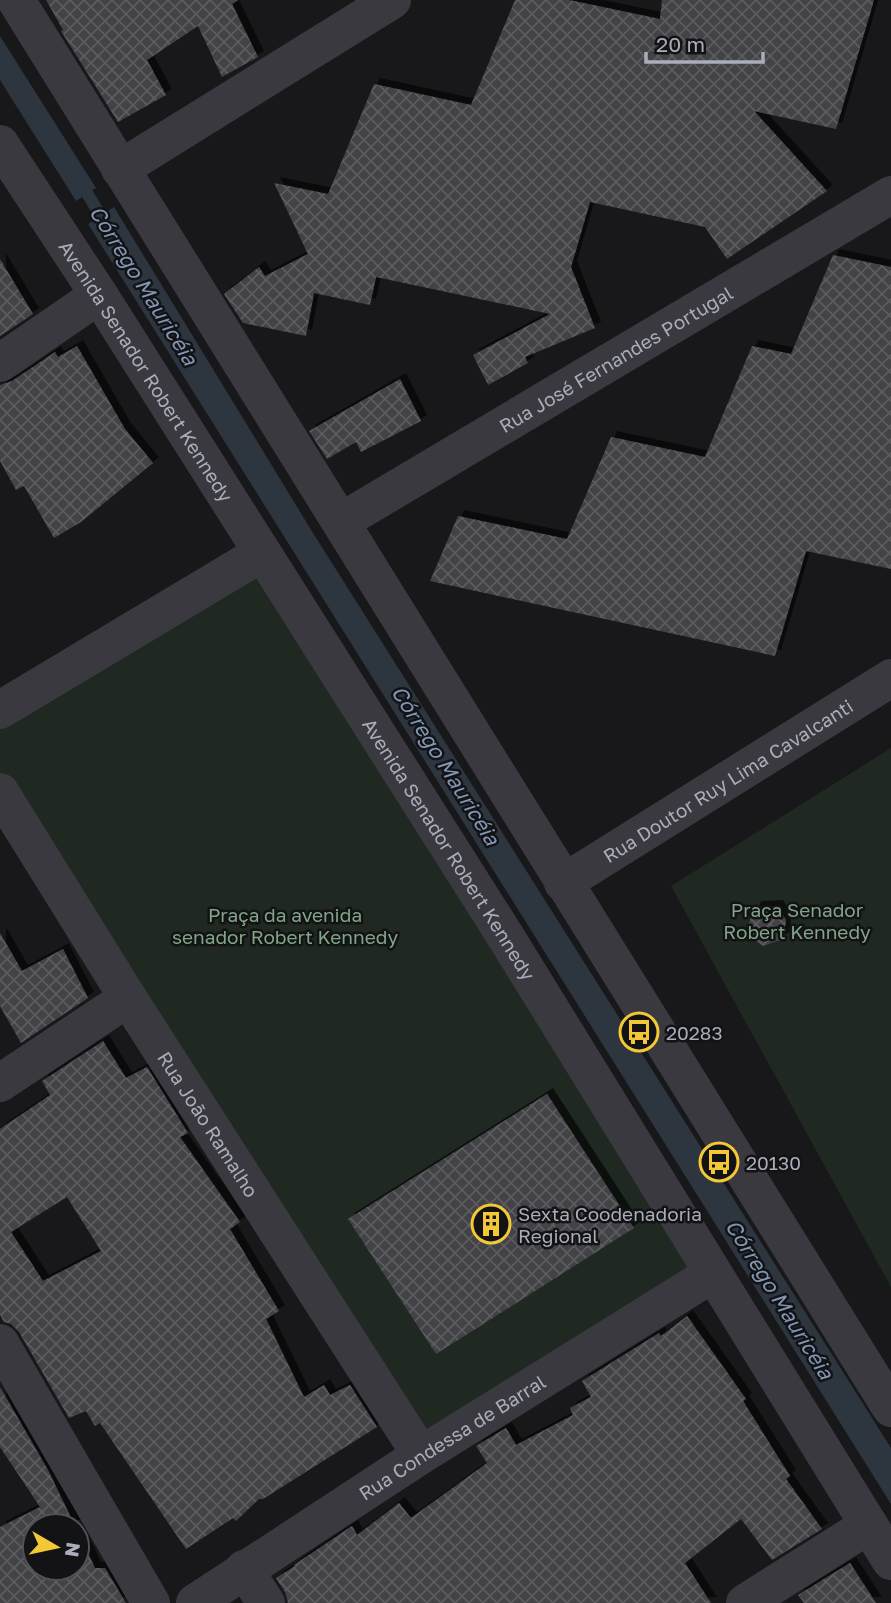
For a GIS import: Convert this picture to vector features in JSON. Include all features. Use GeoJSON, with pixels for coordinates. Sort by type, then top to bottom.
{"type":"FeatureCollection","features":[{"type":"Feature","properties":{"kind":"street"},"geometry":{"type":"LineString","coordinates":[[16,0],[891,1408]]}},
{"type":"Feature","properties":{"kind":"street"},"geometry":{"type":"LineString","coordinates":[[120,169],[392,0]]}},
{"type":"Feature","properties":{"kind":"street","name":"Avenida Senador Robert Kennedy"},"geometry":{"type":"LineString","coordinates":[[0,144],[99,295],[504,934],[891,1561]]}},
{"type":"Feature","properties":{"kind":"street","name":"Rua José Fernandes Portugal"},"geometry":{"type":"LineString","coordinates":[[342,521],[891,195]]}},
{"type":"Feature","properties":{"kind":"street"},"geometry":{"type":"LineString","coordinates":[[0,363],[99,295]]}},
{"type":"Feature","properties":{"kind":"street"},"geometry":{"type":"LineString","coordinates":[[0,709],[262,553]]}},
{"type":"Feature","properties":{"kind":"street","name":"Rua Doutor Ruy Lima Cavalcanti"},"geometry":{"type":"LineString","coordinates":[[563,883],[891,678]]}},
{"type":"Feature","properties":{"kind":"street","name":"Rua João Ramalho"},"geometry":{"type":"LineString","coordinates":[[0,792],[128,998],[421,1455]]}},
{"type":"Feature","properties":{"kind":"street"},"geometry":{"type":"LineString","coordinates":[[0,1083],[128,998]]}},
{"type":"Feature","properties":{"kind":"street","name":"Rua Condessa de Barral"},"geometry":{"type":"LineString","coordinates":[[195,1603],[421,1455],[712,1274]]}},
{"type":"Feature","properties":{"kind":"street"},"geometry":{"type":"LineString","coordinates":[[0,1343],[9,1381],[151,1603]]}},
{"type":"Feature","properties":{"kind":"street"},"geometry":{"type":"LineString","coordinates":[[745,1603],[869,1525]]}},
{"type":"Feature","properties":{"kind":"street"},"geometry":{"type":"LineString","coordinates":[[244,1569],[266,1603]]}},
{"type":"Feature","properties":{"kind":"green space","name":"Praça da avenida senador Robert Kennedy"},"geometry":{"type":"Polygon","coordinates":[[[252,572],[696,1266],[423,1440],[0,777],[0,718],[252,572]]]}},
{"type":"Feature","properties":{"kind":"green space","name":"Praça Senador Robert Kennedy"},"geometry":{"type":"Polygon","coordinates":[[[891,748],[891,1287],[671,886],[891,748]]]}},
{"type":"Feature","properties":{"kind":"water"},"geometry":{"type":"Polygon","coordinates":[[[0,36],[96,188],[76,201],[0,80],[0,36]]]}},
{"type":"Feature","properties":{"kind":"water"},"geometry":{"type":"Polygon","coordinates":[[[114,207],[313,533],[891,1448],[891,1504],[88,224],[114,207]]]}},
{"type":"Feature","properties":{"kind":"building"},"geometry":{"type":"Polygon","coordinates":[[[46,0],[238,0],[232,4],[258,57],[222,77],[198,26],[147,60],[166,95],[118,122],[61,31],[63,30],[46,0]]]}},
{"type":"Feature","properties":{"kind":"building"},"geometry":{"type":"Polygon","coordinates":[[[515,0],[569,0],[660,19],[662,0],[874,0],[836,129],[754,111],[827,191],[727,259],[705,227],[590,202],[571,267],[595,328],[525,357],[528,363],[488,385],[473,355],[550,314],[376,277],[370,305],[314,293],[306,336],[243,323],[224,294],[259,267],[265,276],[308,254],[274,183],[328,194],[374,84],[471,105],[515,0]]]}},
{"type":"Feature","properties":{"kind":"building"},"geometry":{"type":"Polygon","coordinates":[[[833,255],[891,267],[891,569],[806,551],[775,656],[430,581],[458,516],[567,539],[611,437],[705,457],[752,346],[791,354],[833,255]]]}},
{"type":"Feature","properties":{"kind":"building"},"geometry":{"type":"Polygon","coordinates":[[[0,259],[33,314],[0,336],[0,259]]]}},
{"type":"Feature","properties":{"kind":"building"},"geometry":{"type":"Polygon","coordinates":[[[77,346],[125,429],[153,463],[81,522],[54,538],[24,486],[16,490],[0,461],[0,385],[12,381],[55,352],[58,357],[77,346]]]}},
{"type":"Feature","properties":{"kind":"building"},"geometry":{"type":"Polygon","coordinates":[[[400,379],[421,421],[361,452],[356,442],[327,459],[309,431],[400,379]]]}},
{"type":"Feature","properties":{"kind":"building"},"geometry":{"type":"Polygon","coordinates":[[[777,906],[786,920],[783,939],[763,946],[745,933],[755,907],[777,906]]]}},
{"type":"Feature","properties":{"kind":"building"},"geometry":{"type":"Polygon","coordinates":[[[0,933],[22,971],[63,949],[88,998],[21,1043],[0,1006],[0,933]]]}},
{"type":"Feature","properties":{"kind":"building"},"geometry":{"type":"Polygon","coordinates":[[[103,1041],[126,1078],[147,1067],[188,1133],[180,1137],[240,1222],[230,1229],[279,1311],[266,1319],[304,1397],[324,1385],[330,1395],[350,1385],[377,1427],[259,1499],[236,1521],[233,1518],[186,1549],[100,1423],[95,1426],[86,1411],[69,1418],[19,1332],[11,1324],[4,1322],[0,1315],[0,1129],[50,1095],[42,1081],[103,1041]],[[67,1197],[11,1232],[43,1281],[101,1251],[67,1197]]]}},
{"type":"Feature","properties":{"kind":"building","name":"Sexta Coodenadoria Regional"},"geometry":{"type":"Polygon","coordinates":[[[547,1094],[634,1228],[436,1354],[348,1219],[547,1094]]]}},
{"type":"Feature","properties":{"kind":"building"},"geometry":{"type":"Polygon","coordinates":[[[687,1316],[746,1399],[743,1401],[790,1476],[786,1479],[822,1529],[772,1560],[741,1519],[685,1563],[711,1603],[288,1603],[276,1578],[294,1565],[352,1526],[357,1535],[399,1503],[411,1518],[487,1463],[476,1446],[506,1428],[516,1445],[573,1415],[570,1408],[591,1397],[582,1381],[659,1333],[661,1336],[687,1316]]]}},
{"type":"Feature","properties":{"kind":"building"},"geometry":{"type":"Polygon","coordinates":[[[0,1387],[48,1470],[68,1512],[30,1512],[40,1507],[0,1447],[0,1387]]]}},
{"type":"Feature","properties":{"kind":"building"},"geometry":{"type":"Polygon","coordinates":[[[21,1516],[21,1582],[91,1582],[91,1560],[95,1568],[105,1568],[126,1603],[0,1603],[0,1527],[21,1516]]]}},
{"type":"Feature","properties":{"kind":"building"},"geometry":{"type":"Polygon","coordinates":[[[850,1563],[876,1603],[804,1603],[798,1595],[850,1563]]]}},
{"type":"Feature","properties":{"kind":"waterway","name":"Córrego Mauricéia"},"geometry":{"type":"LineString","coordinates":[[80,182],[109,229]]}},
{"type":"Feature","properties":{"kind":"place","name":"20283"},"geometry":{"type":"Point","coordinates":[639,1032]}},
{"type":"Feature","properties":{"kind":"place","name":"20130"},"geometry":{"type":"Point","coordinates":[719,1162]}},
{"type":"Feature","properties":{"kind":"place","name":"Sexta Coodenadoria Regional"},"geometry":{"type":"Point","coordinates":[491,1224]}}]}
